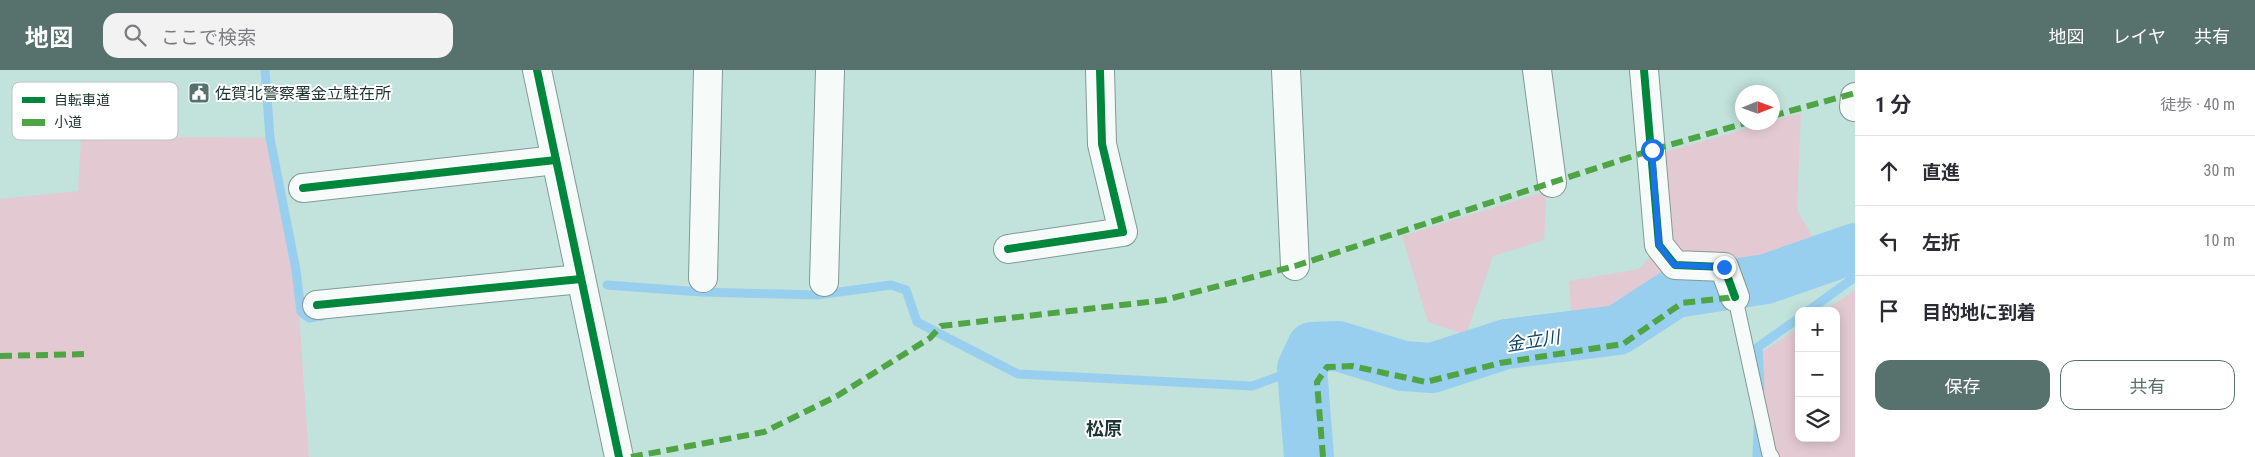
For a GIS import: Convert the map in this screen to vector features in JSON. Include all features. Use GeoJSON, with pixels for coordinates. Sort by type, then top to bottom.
{"type":"FeatureCollection","features":[{"type":"Feature","properties":{"kind":"street"},"geometry":{"type":"LineString","coordinates":[[537,70],[619,457]]}},
{"type":"Feature","properties":{"kind":"street"},"geometry":{"type":"LineString","coordinates":[[703,278],[708,70]]}},
{"type":"Feature","properties":{"kind":"street"},"geometry":{"type":"LineString","coordinates":[[824,282],[830,70]]}},
{"type":"Feature","properties":{"kind":"street"},"geometry":{"type":"LineString","coordinates":[[1008,249],[1123,232],[1102,144],[1100,70]]}},
{"type":"Feature","properties":{"kind":"street"},"geometry":{"type":"LineString","coordinates":[[1286,70],[1295,266]]}},
{"type":"Feature","properties":{"kind":"street"},"geometry":{"type":"LineString","coordinates":[[1537,70],[1552,183]]}},
{"type":"Feature","properties":{"kind":"street"},"geometry":{"type":"LineString","coordinates":[[1644,70],[1659,245],[1674,265],[1724,267],[1736,297]]}},
{"type":"Feature","properties":{"kind":"street"},"geometry":{"type":"LineString","coordinates":[[303,188],[556,160]]}},
{"type":"Feature","properties":{"kind":"street"},"geometry":{"type":"LineString","coordinates":[[316,305],[581,279]]}},
{"type":"Feature","properties":{"kind":"lane"},"geometry":{"type":"LineString","coordinates":[[1736,297],[1769,453],[1772,457]]}},
{"type":"Feature","properties":{"kind":"shaded area"},"geometry":{"type":"Polygon","coordinates":[[[1801,113],[1797,210],[1818,246],[1770,264],[1674,279],[1622,313],[1572,324],[1569,281],[1639,269],[1663,242],[1658,154],[1742,130],[1780,130],[1780,119],[1801,113]]]}},
{"type":"Feature","properties":{"kind":"shaded area"},"geometry":{"type":"Polygon","coordinates":[[[178,137],[270,138],[296,270],[309,457],[0,457],[0,199],[78,191],[81,140],[178,140],[178,137]]]}},
{"type":"Feature","properties":{"kind":"shaded area"},"geometry":{"type":"Polygon","coordinates":[[[1547,191],[1544,240],[1493,256],[1466,335],[1428,322],[1402,236],[1547,191]]]}},
{"type":"Feature","properties":{"kind":"shaded area"},"geometry":{"type":"Polygon","coordinates":[[[1855,290],[1855,457],[1764,457],[1762,352],[1795,331],[1795,442],[1840,442],[1840,307],[1830,307],[1855,290]]]}},
{"type":"Feature","properties":{"kind":"waterway"},"geometry":{"type":"LineString","coordinates":[[265,70],[270,138],[296,270],[301,312],[309,318],[322,316]]}},
{"type":"Feature","properties":{"kind":"waterway","name":"金立川"},"geometry":{"type":"LineString","coordinates":[[1309,457],[1302,368],[1312,347],[1338,346],[1403,366],[1432,368],[1506,344],[1618,330],[1675,293],[1766,279],[1855,248]]}},
{"type":"Feature","properties":{"kind":"waterway"},"geometry":{"type":"LineString","coordinates":[[1814,307],[1855,277]]}},
{"type":"Feature","properties":{"kind":"waterway"},"geometry":{"type":"LineString","coordinates":[[607,285],[701,292],[817,295],[891,285],[906,290],[917,322],[1018,374],[1252,386],[1302,368]]}},
{"type":"Feature","properties":{"kind":"waterway"},"geometry":{"type":"LineString","coordinates":[[1760,389],[1758,347],[1795,321]]}},
{"type":"Feature","properties":{"kind":"waterway"},"geometry":{"type":"LineString","coordinates":[[1757,457],[1758,426]]}},
{"type":"Feature","properties":{"kind":"marked path"},"geometry":{"type":"LineString","coordinates":[[1780,114],[1855,93]]}},
{"type":"Feature","properties":{"kind":"marked path"},"geometry":{"type":"LineString","coordinates":[[631,457],[764,432],[837,396],[930,338],[941,326],[1165,300],[1295,266],[1652,150],[1735,126]]}},
{"type":"Feature","properties":{"kind":"marked path"},"geometry":{"type":"LineString","coordinates":[[1323,457],[1317,382],[1327,367],[1352,366],[1426,382],[1500,363],[1623,344],[1682,303],[1735,297]]}},
{"type":"Feature","properties":{"kind":"marked path"},"geometry":{"type":"LineString","coordinates":[[0,356],[89,354]]}},
{"type":"Feature","properties":{"kind":"cycle path"},"geometry":{"type":"LineString","coordinates":[[537,70],[619,457]]}},
{"type":"Feature","properties":{"kind":"cycle path"},"geometry":{"type":"LineString","coordinates":[[1008,249],[1123,232],[1102,144],[1100,70]]}},
{"type":"Feature","properties":{"kind":"cycle path"},"geometry":{"type":"LineString","coordinates":[[1644,70],[1659,245],[1675,265],[1724,267],[1735,297]]}},
{"type":"Feature","properties":{"kind":"cycle path"},"geometry":{"type":"LineString","coordinates":[[303,188],[556,160]]}},
{"type":"Feature","properties":{"kind":"cycle path"},"geometry":{"type":"LineString","coordinates":[[317,305],[581,279]]}},
{"type":"Feature","properties":{"kind":"place","name":"佐賀北警察署金立駐在所"},"geometry":{"type":"Point","coordinates":[199,93]}},
{"type":"Feature","properties":{"kind":"district","name":"松原"},"geometry":{"type":"Point","coordinates":[1104,429]}},
{"type":"Feature","properties":{"kind":"route"},"geometry":{"type":"LineString","coordinates":[[1652,150],[1659,245],[1674,265],[1724,267]]}}]}
